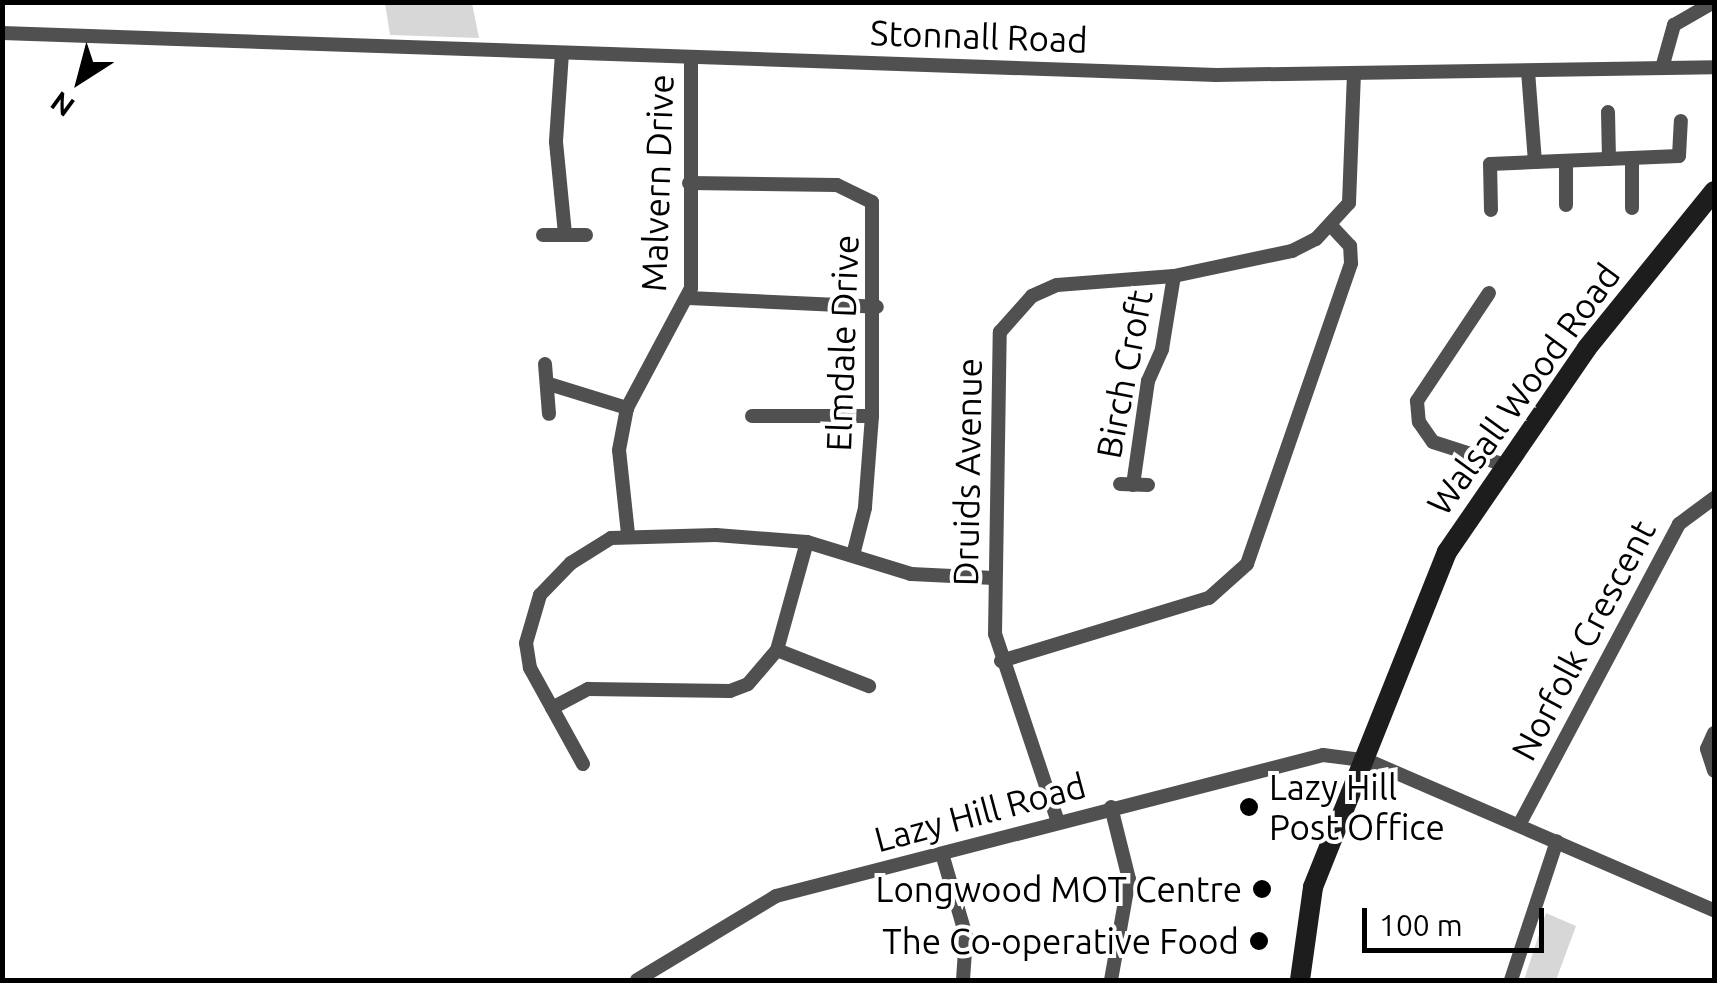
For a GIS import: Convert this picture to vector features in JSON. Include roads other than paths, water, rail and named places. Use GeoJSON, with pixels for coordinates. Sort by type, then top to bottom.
{"type":"FeatureCollection","features":[{"type":"Feature","properties":{"kind":"street"},"geometry":{"type":"LineString","coordinates":[[1662,68],[1674,25],[1714,2]]}},
{"type":"Feature","properties":{"kind":"street","name":"Stonnall Road"},"geometry":{"type":"LineString","coordinates":[[2,34],[562,54],[1354,74],[1714,67]]}},
{"type":"Feature","properties":{"kind":"street"},"geometry":{"type":"LineString","coordinates":[[562,54],[556,142],[566,234]]}},
{"type":"Feature","properties":{"kind":"street","name":"Malvern Drive"},"geometry":{"type":"LineString","coordinates":[[628,534],[619,450],[626,408],[689,298],[691,57]]}},
{"type":"Feature","properties":{"kind":"street"},"geometry":{"type":"LineString","coordinates":[[1528,70],[1535,162]]}},
{"type":"Feature","properties":{"kind":"street"},"geometry":{"type":"LineString","coordinates":[[1001,660],[1209,598],[1247,564],[1351,263],[1350,246],[1332,227],[1349,203],[1354,74]]}},
{"type":"Feature","properties":{"kind":"street"},"geometry":{"type":"LineString","coordinates":[[1608,112],[1609,159]]}},
{"type":"Feature","properties":{"kind":"street"},"geometry":{"type":"LineString","coordinates":[[1491,210],[1490,164],[1680,156],[1681,122]]}},
{"type":"Feature","properties":{"kind":"street"},"geometry":{"type":"LineString","coordinates":[[1632,158],[1632,208]]}},
{"type":"Feature","properties":{"kind":"street"},"geometry":{"type":"LineString","coordinates":[[1566,161],[1566,205]]}},
{"type":"Feature","properties":{"kind":"street","name":"Elmdale Drive"},"geometry":{"type":"LineString","coordinates":[[689,183],[837,185],[865,194],[877,216],[872,416],[865,508],[853,555]]}},
{"type":"Feature","properties":{"kind":"street","name":"Walsall Wood Road"},"geometry":{"type":"LineString","coordinates":[[1300,980],[1313,887],[1358,763],[1446,552],[1502,464],[1714,191]]}},
{"type":"Feature","properties":{"kind":"street","name":"Druids Avenue"},"geometry":{"type":"LineString","coordinates":[[1058,822],[1001,660],[994,578],[1000,332],[1032,296],[1058,285],[1174,276],[1292,251],[1332,227]]}},
{"type":"Feature","properties":{"kind":"street"},"geometry":{"type":"LineString","coordinates":[[542,235],[586,235]]}},
{"type":"Feature","properties":{"kind":"street","name":"Birch Croft"},"geometry":{"type":"LineString","coordinates":[[1134,485],[1148,381],[1162,349],[1174,276]]}},
{"type":"Feature","properties":{"kind":"street"},"geometry":{"type":"LineString","coordinates":[[1489,293],[1417,401],[1419,422],[1433,442],[1502,464]]}},
{"type":"Feature","properties":{"kind":"street"},"geometry":{"type":"LineString","coordinates":[[689,298],[877,307]]}},
{"type":"Feature","properties":{"kind":"street"},"geometry":{"type":"LineString","coordinates":[[1460,307],[1474,316]]}},
{"type":"Feature","properties":{"kind":"street"},"geometry":{"type":"LineString","coordinates":[[545,364],[549,414]]}},
{"type":"Feature","properties":{"kind":"street"},"geometry":{"type":"LineString","coordinates":[[549,384],[626,408]]}},
{"type":"Feature","properties":{"kind":"street"},"geometry":{"type":"LineString","coordinates":[[760,411],[872,416]]}},
{"type":"Feature","properties":{"kind":"street","name":"Norfolk Crescent"},"geometry":{"type":"LineString","coordinates":[[1519,825],[1679,524],[1714,498]]}},
{"type":"Feature","properties":{"kind":"street"},"geometry":{"type":"LineString","coordinates":[[584,764],[530,668],[530,616],[540,595],[572,563],[628,534],[807,542],[910,574],[994,578]]}},
{"type":"Feature","properties":{"kind":"street"},"geometry":{"type":"LineString","coordinates":[[552,708],[588,690],[730,691],[764,673],[777,650],[807,542]]}},
{"type":"Feature","properties":{"kind":"street"},"geometry":{"type":"LineString","coordinates":[[777,650],[869,686]]}},
{"type":"Feature","properties":{"kind":"street"},"geometry":{"type":"LineString","coordinates":[[1714,732],[1706,749],[1714,770]]}},
{"type":"Feature","properties":{"kind":"street","name":"Lazy Hill Road"},"geometry":{"type":"LineString","coordinates":[[637,980],[776,896],[942,856],[1290,758],[1323,755],[1358,763],[1369,761],[1714,910]]}},
{"type":"Feature","properties":{"kind":"street"},"geometry":{"type":"LineString","coordinates":[[1111,807],[1129,879],[1111,980]]}},
{"type":"Feature","properties":{"kind":"street"},"geometry":{"type":"LineString","coordinates":[[1511,980],[1557,842]]}},
{"type":"Feature","properties":{"kind":"street"},"geometry":{"type":"LineString","coordinates":[[942,856],[966,936],[963,980]]}},
{"type":"Feature","properties":{"kind":"place","name":"Lazy Hill Post Office"},"geometry":{"type":"Point","coordinates":[1249,807]}},
{"type":"Feature","properties":{"kind":"place","name":"Longwood MOT Centre"},"geometry":{"type":"Point","coordinates":[1262,889]}},
{"type":"Feature","properties":{"kind":"place","name":"The Co-operative Food"},"geometry":{"type":"Point","coordinates":[1259,941]}}]}
